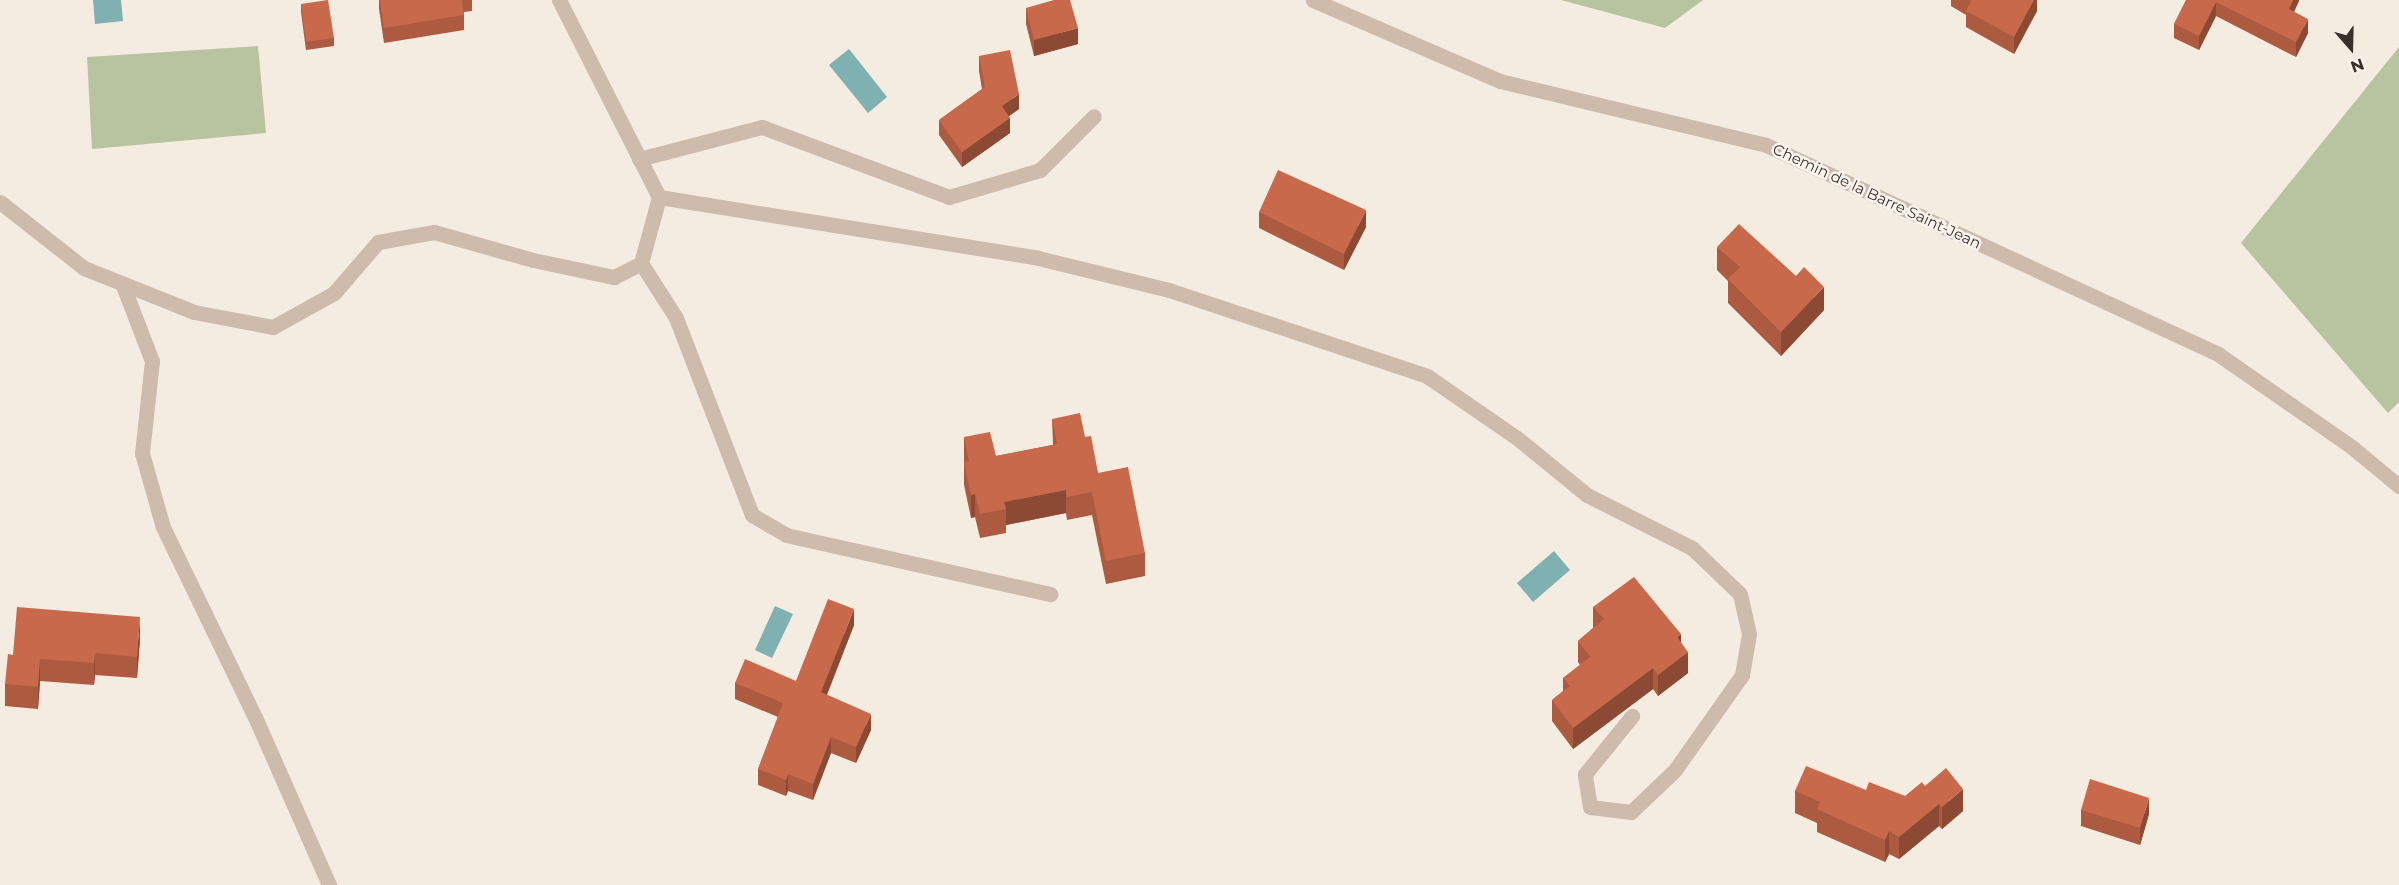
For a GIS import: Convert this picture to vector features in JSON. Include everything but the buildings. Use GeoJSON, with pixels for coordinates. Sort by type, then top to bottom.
{"type":"FeatureCollection","features":[{"type":"Feature","properties":{"kind":"street"},"geometry":{"type":"LineString","coordinates":[[559,0],[658,197],[641,263],[676,318],[752,515],[786,534],[1051,594]]}},
{"type":"Feature","properties":{"kind":"street","name":"Chemin de la Barre Saint-Jean"},"geometry":{"type":"LineString","coordinates":[[1313,0],[1500,81],[1766,145],[2218,354],[2353,448],[2399,486]]}},
{"type":"Feature","properties":{"kind":"street"},"geometry":{"type":"LineString","coordinates":[[639,159],[762,128],[949,197],[1040,170],[1094,116]]}},
{"type":"Feature","properties":{"kind":"street"},"geometry":{"type":"LineString","coordinates":[[658,197],[1038,258],[1169,290],[1427,376],[1517,438],[1587,495],[1692,548],[1740,594],[1749,634],[1742,675],[1702,732],[1675,770],[1631,812],[1590,807],[1585,774],[1632,716]]}},
{"type":"Feature","properties":{"kind":"street"},"geometry":{"type":"LineString","coordinates":[[0,202],[84,268],[194,312],[273,327],[334,292],[378,242],[434,232],[533,260],[614,277],[641,263]]}},
{"type":"Feature","properties":{"kind":"street"},"geometry":{"type":"LineString","coordinates":[[122,283],[152,362],[142,453],[163,527],[255,717],[329,885]]}},
{"type":"Feature","properties":{"kind":"green space"},"geometry":{"type":"Polygon","coordinates":[[[1561,0],[1703,0],[1665,28],[1561,0]]]}},
{"type":"Feature","properties":{"kind":"green space"},"geometry":{"type":"Polygon","coordinates":[[[258,46],[266,133],[92,149],[87,57],[258,46]]]}},
{"type":"Feature","properties":{"kind":"green space"},"geometry":{"type":"Polygon","coordinates":[[[2399,47],[2399,402],[2388,413],[2241,243],[2399,47]]]}},
{"type":"Feature","properties":{"kind":"water"},"geometry":{"type":"Polygon","coordinates":[[[93,0],[121,0],[123,21],[95,24],[93,0]]]}},
{"type":"Feature","properties":{"kind":"water"},"geometry":{"type":"Polygon","coordinates":[[[849,49],[887,97],[868,113],[829,65],[849,49]]]}},
{"type":"Feature","properties":{"kind":"water"},"geometry":{"type":"Polygon","coordinates":[[[1554,551],[1570,570],[1533,602],[1517,583],[1554,551]]]}},
{"type":"Feature","properties":{"kind":"water"},"geometry":{"type":"Polygon","coordinates":[[[775,606],[793,614],[772,658],[755,650],[775,606]]]}}]}
